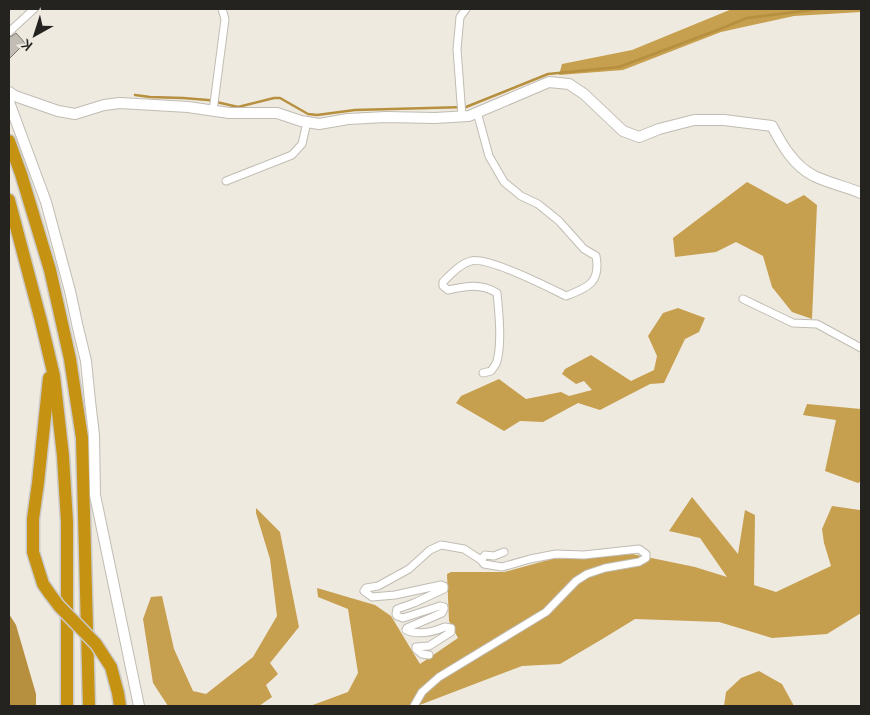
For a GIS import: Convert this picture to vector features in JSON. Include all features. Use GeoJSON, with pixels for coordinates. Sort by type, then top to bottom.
{"type":"FeatureCollection","features":[{"type":"Feature","properties":{"kind":"highway"},"geometry":{"type":"LineString","coordinates":[[9,141],[50,270],[70,359],[82,438],[89,706]]}},
{"type":"Feature","properties":{"kind":"highway"},"geometry":{"type":"LineString","coordinates":[[9,200],[42,321],[54,376],[63,456],[67,522],[67,706]]}},
{"type":"Feature","properties":{"kind":"highway"},"geometry":{"type":"LineString","coordinates":[[51,363],[33,519],[33,552],[43,584],[59,606],[96,644],[111,667],[120,706]]}},
{"type":"Feature","properties":{"kind":"street"},"geometry":{"type":"LineString","coordinates":[[9,32],[34,9]]}},
{"type":"Feature","properties":{"kind":"street"},"geometry":{"type":"LineString","coordinates":[[213,111],[225,19],[222,9]]}},
{"type":"Feature","properties":{"kind":"street"},"geometry":{"type":"LineString","coordinates":[[462,116],[457,49],[460,17],[466,9]]}},
{"type":"Feature","properties":{"kind":"street"},"geometry":{"type":"LineString","coordinates":[[9,92],[14,96],[58,111],[75,114],[120,102],[188,107],[229,114],[277,113],[301,121],[320,124],[348,119],[469,116],[549,82],[569,84],[584,94],[623,131],[639,137],[659,129],[694,120],[724,120],[772,126],[781,144],[796,163],[812,175],[861,193]]}},
{"type":"Feature","properties":{"kind":"street"},"geometry":{"type":"LineString","coordinates":[[9,102],[46,202],[70,291],[86,361],[94,435],[95,495],[139,706]]}},
{"type":"Feature","properties":{"kind":"street"},"geometry":{"type":"LineString","coordinates":[[477,112],[489,156],[504,182],[521,196],[538,204],[559,221],[584,249],[596,256],[598,265],[596,278],[583,290],[566,296],[508,270],[481,261],[472,261],[453,272],[443,282],[443,286],[448,290],[467,286],[488,288],[497,293],[499,348],[496,363],[491,371],[483,373]]}},
{"type":"Feature","properties":{"kind":"street"},"geometry":{"type":"LineString","coordinates":[[226,181],[292,155],[302,144],[307,122]]}},
{"type":"Feature","properties":{"kind":"street"},"geometry":{"type":"LineString","coordinates":[[744,299],[793,323],[817,324],[861,348]]}},
{"type":"Feature","properties":{"kind":"street"},"geometry":{"type":"LineString","coordinates":[[414,706],[422,692],[439,677],[546,612],[576,581],[587,574],[605,568],[639,562],[646,558],[646,554],[639,549],[584,555],[556,554],[502,567],[484,564],[464,549],[441,545],[430,550],[409,570],[378,586],[366,588],[364,591],[372,596],[395,595],[441,584],[444,586],[444,589],[397,609],[397,616],[403,618],[440,606],[444,607],[442,614],[406,630],[431,633],[446,627],[450,628],[450,632],[429,646],[416,647],[422,654],[429,655]]}},
{"type":"Feature","properties":{"kind":"street"},"geometry":{"type":"LineString","coordinates":[[481,560],[485,555],[494,556],[504,552]]}},
{"type":"Feature","properties":{"kind":"shaded area"},"geometry":{"type":"Polygon","coordinates":[[[732,9],[861,9],[861,12],[794,16],[721,32],[623,70],[559,75],[562,64],[632,50],[732,9]]]}},
{"type":"Feature","properties":{"kind":"shaded area"},"geometry":{"type":"Polygon","coordinates":[[[747,182],[787,204],[804,195],[817,205],[812,319],[792,312],[772,287],[763,256],[736,242],[716,252],[675,257],[673,238],[747,182]]]}},
{"type":"Feature","properties":{"kind":"shaded area"},"geometry":{"type":"Polygon","coordinates":[[[678,308],[705,318],[699,332],[685,339],[664,383],[650,384],[600,410],[578,403],[543,422],[520,421],[504,431],[456,403],[461,396],[499,379],[526,399],[561,392],[569,396],[592,390],[584,381],[576,384],[562,374],[565,369],[591,355],[631,381],[654,370],[657,356],[648,336],[663,313],[678,308]]]}},
{"type":"Feature","properties":{"kind":"shaded area"},"geometry":{"type":"Polygon","coordinates":[[[807,404],[861,409],[861,481],[858,483],[825,471],[836,420],[803,415],[807,404]]]}},
{"type":"Feature","properties":{"kind":"shaded area"},"geometry":{"type":"Polygon","coordinates":[[[692,497],[738,554],[745,510],[755,515],[754,585],[776,592],[831,566],[822,529],[832,506],[861,509],[861,613],[827,634],[772,638],[719,622],[635,619],[560,664],[522,666],[417,706],[310,706],[348,692],[358,673],[348,609],[318,597],[317,588],[375,605],[391,616],[420,664],[458,638],[449,621],[447,574],[451,572],[504,572],[552,559],[632,554],[695,567],[727,577],[700,538],[669,531],[692,497]]]}},
{"type":"Feature","properties":{"kind":"shaded area"},"geometry":{"type":"Polygon","coordinates":[[[256,508],[280,532],[299,627],[270,663],[278,674],[266,685],[272,697],[259,706],[168,706],[153,683],[143,619],[151,597],[162,596],[174,649],[193,691],[206,694],[253,657],[277,616],[270,559],[256,508]]]}},
{"type":"Feature","properties":{"kind":"shaded area"},"geometry":{"type":"Polygon","coordinates":[[[9,614],[16,625],[36,694],[36,706],[9,706],[9,614]]]}},
{"type":"Feature","properties":{"kind":"shaded area"},"geometry":{"type":"Polygon","coordinates":[[[759,671],[782,684],[794,706],[724,706],[726,692],[741,678],[759,671]]]}},
{"type":"Feature","properties":{"kind":"building"},"geometry":{"type":"Polygon","coordinates":[[[16,33],[25,43],[9,59],[9,37],[16,33]]]}},
{"type":"Feature","properties":{"kind":"waterway"},"geometry":{"type":"LineString","coordinates":[[135,95],[208,100],[238,107],[280,98],[308,114],[317,115],[355,110],[466,107],[548,74],[619,67],[747,18],[819,9]]}}]}
